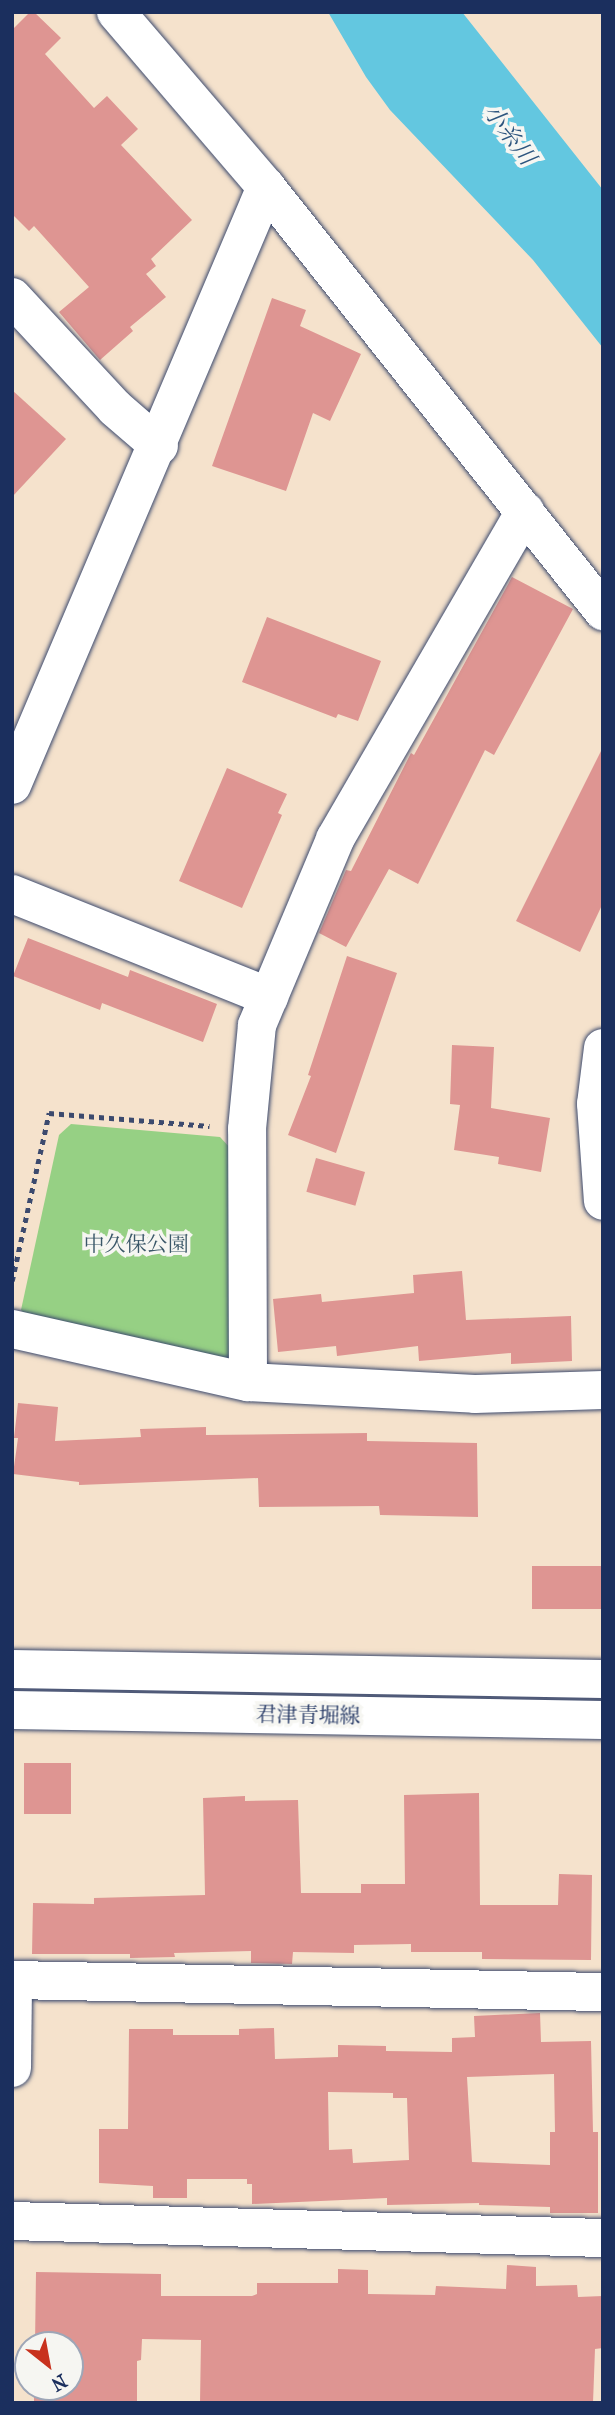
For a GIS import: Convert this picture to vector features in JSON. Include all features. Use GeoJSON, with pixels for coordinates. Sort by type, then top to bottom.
{"type":"FeatureCollection","features":[{"type":"Feature","properties":{"kind":"street"},"geometry":{"type":"LineString","coordinates":[[116,12],[266,187],[603,611]]}},
{"type":"Feature","properties":{"kind":"street"},"geometry":{"type":"LineString","coordinates":[[14,773],[159,446],[266,187]]}},
{"type":"Feature","properties":{"kind":"street"},"geometry":{"type":"LineString","coordinates":[[12,297],[115,408],[159,446]]}},
{"type":"Feature","properties":{"kind":"street"},"geometry":{"type":"LineString","coordinates":[[248,1382],[247,1129],[257,1025],[335,839],[525,511]]}},
{"type":"Feature","properties":{"kind":"street"},"geometry":{"type":"LineString","coordinates":[[12,894],[269,997]]}},
{"type":"Feature","properties":{"kind":"street"},"geometry":{"type":"LineString","coordinates":[[603,1048],[596,1104],[603,1201]]}},
{"type":"Feature","properties":{"kind":"street"},"geometry":{"type":"LineString","coordinates":[[12,1329],[248,1382],[475,1394],[603,1390]]}},
{"type":"Feature","properties":{"kind":"street","name":"君津青堀線"},"geometry":{"type":"LineString","coordinates":[[12,1669],[603,1679]]}},
{"type":"Feature","properties":{"kind":"street","name":"君津青堀線"},"geometry":{"type":"LineString","coordinates":[[12,1710],[603,1720]]}},
{"type":"Feature","properties":{"kind":"street"},"geometry":{"type":"LineString","coordinates":[[12,2068],[13,1980],[603,1992]]}},
{"type":"Feature","properties":{"kind":"street"},"geometry":{"type":"LineString","coordinates":[[12,2221],[603,2238]]}},
{"type":"Feature","properties":{"kind":"path"},"geometry":{"type":"LineString","coordinates":[[12,1281],[49,1114],[247,1129]]}},
{"type":"Feature","properties":{"kind":"green space","name":"中久保公園"},"geometry":{"type":"Polygon","coordinates":[[[71,1124],[220,1137],[232,1150],[238,1349],[223,1363],[32,1323],[21,1310],[59,1135],[71,1124]]]}},
{"type":"Feature","properties":{"kind":"water","name":"小糸川"},"geometry":{"type":"Polygon","coordinates":[[[328,12],[462,12],[603,190],[603,348],[533,260],[390,110],[366,77],[328,12]]]}},
{"type":"Feature","properties":{"kind":"building"},"geometry":{"type":"Polygon","coordinates":[[[30,12],[34,12],[61,38],[45,54],[94,108],[107,96],[138,129],[121,145],[192,220],[151,259],[156,266],[146,274],[166,297],[130,327],[133,331],[100,360],[59,312],[89,287],[34,226],[29,231],[12,214],[12,30],[30,12]]]}},
{"type":"Feature","properties":{"kind":"building"},"geometry":{"type":"Polygon","coordinates":[[[272,298],[306,310],[300,326],[361,354],[330,421],[313,413],[286,491],[212,466],[272,298]]]}},
{"type":"Feature","properties":{"kind":"building"},"geometry":{"type":"Polygon","coordinates":[[[12,390],[66,439],[12,497],[12,390]]]}},
{"type":"Feature","properties":{"kind":"building"},"geometry":{"type":"Polygon","coordinates":[[[512,577],[573,609],[494,755],[485,750],[418,884],[389,869],[346,947],[319,933],[346,870],[351,871],[411,753],[414,755],[512,577]]]}},
{"type":"Feature","properties":{"kind":"building"},"geometry":{"type":"Polygon","coordinates":[[[267,617],[381,661],[358,721],[338,714],[336,718],[242,682],[267,617]]]}},
{"type":"Feature","properties":{"kind":"building"},"geometry":{"type":"Polygon","coordinates":[[[603,747],[603,903],[580,952],[516,921],[603,747]]]}},
{"type":"Feature","properties":{"kind":"building"},"geometry":{"type":"Polygon","coordinates":[[[227,768],[287,794],[278,813],[282,815],[242,908],[179,881],[227,768]]]}},
{"type":"Feature","properties":{"kind":"building"},"geometry":{"type":"Polygon","coordinates":[[[28,938],[128,977],[130,970],[217,1004],[203,1042],[102,1003],[100,1010],[13,976],[28,938]]]}},
{"type":"Feature","properties":{"kind":"building"},"geometry":{"type":"Polygon","coordinates":[[[347,956],[397,973],[336,1153],[288,1135],[311,1076],[308,1075],[347,956]]]}},
{"type":"Feature","properties":{"kind":"building"},"geometry":{"type":"Polygon","coordinates":[[[452,1045],[494,1047],[491,1108],[550,1118],[541,1172],[498,1164],[499,1157],[454,1150],[460,1105],[450,1104],[452,1045]]]}},
{"type":"Feature","properties":{"kind":"building"},"geometry":{"type":"Polygon","coordinates":[[[316,1158],[365,1172],[355,1206],[306,1192],[316,1158]]]}},
{"type":"Feature","properties":{"kind":"building"},"geometry":{"type":"Polygon","coordinates":[[[462,1271],[466,1320],[571,1316],[572,1361],[511,1364],[511,1353],[419,1361],[418,1346],[337,1356],[336,1346],[278,1352],[273,1299],[321,1294],[322,1302],[414,1293],[413,1275],[462,1271]]]}},
{"type":"Feature","properties":{"kind":"building"},"geometry":{"type":"Polygon","coordinates":[[[18,1403],[58,1407],[55,1441],[141,1437],[140,1429],[206,1427],[206,1435],[367,1433],[367,1441],[477,1443],[478,1517],[380,1515],[379,1506],[259,1507],[258,1478],[79,1485],[79,1482],[13,1474],[18,1438],[14,1438],[18,1403]]]}},
{"type":"Feature","properties":{"kind":"building"},"geometry":{"type":"Polygon","coordinates":[[[532,1566],[603,1566],[603,1609],[532,1609],[532,1566]]]}},
{"type":"Feature","properties":{"kind":"building"},"geometry":{"type":"Polygon","coordinates":[[[24,1763],[71,1763],[71,1814],[24,1814],[24,1763]]]}},
{"type":"Feature","properties":{"kind":"building"},"geometry":{"type":"Polygon","coordinates":[[[479,1793],[480,1905],[558,1905],[559,1874],[592,1875],[591,1960],[482,1959],[482,1952],[411,1952],[411,1944],[354,1945],[354,1953],[293,1952],[292,1964],[251,1963],[251,1951],[174,1953],[175,1957],[130,1958],[130,1954],[32,1954],[33,1903],[94,1904],[94,1898],[205,1895],[203,1798],[245,1796],[245,1801],[298,1800],[301,1893],[361,1893],[361,1884],[405,1884],[404,1795],[479,1793]]]}},
{"type":"Feature","properties":{"kind":"building"},"geometry":{"type":"Polygon","coordinates":[[[540,2013],[541,2042],[591,2041],[593,2132],[598,2132],[598,2213],[550,2213],[550,2207],[479,2203],[387,2205],[387,2198],[252,2204],[252,2184],[247,2184],[247,2179],[187,2179],[187,2198],[153,2198],[153,2186],[99,2183],[99,2129],[128,2129],[129,2029],[173,2029],[173,2035],[239,2035],[239,2029],[274,2028],[275,2059],[338,2057],[338,2045],[386,2046],[386,2051],[452,2052],[452,2038],[475,2037],[474,2016],[540,2013]],[[554,2074],[467,2077],[472,2162],[550,2165],[550,2132],[555,2132],[554,2074]],[[328,2092],[329,2150],[352,2149],[353,2163],[409,2160],[407,2098],[393,2098],[393,2093],[328,2092]]]}},
{"type":"Feature","properties":{"kind":"building"},"geometry":{"type":"Polygon","coordinates":[[[507,2265],[536,2267],[536,2286],[577,2285],[578,2297],[603,2296],[603,2348],[595,2349],[593,2403],[200,2403],[201,2340],[142,2339],[141,2360],[137,2361],[137,2403],[34,2403],[84,2401],[84,2331],[35,2331],[36,2272],[161,2274],[161,2296],[252,2296],[257,2294],[257,2283],[338,2283],[338,2269],[368,2270],[368,2294],[435,2295],[436,2286],[506,2289],[507,2265]]]}}]}
